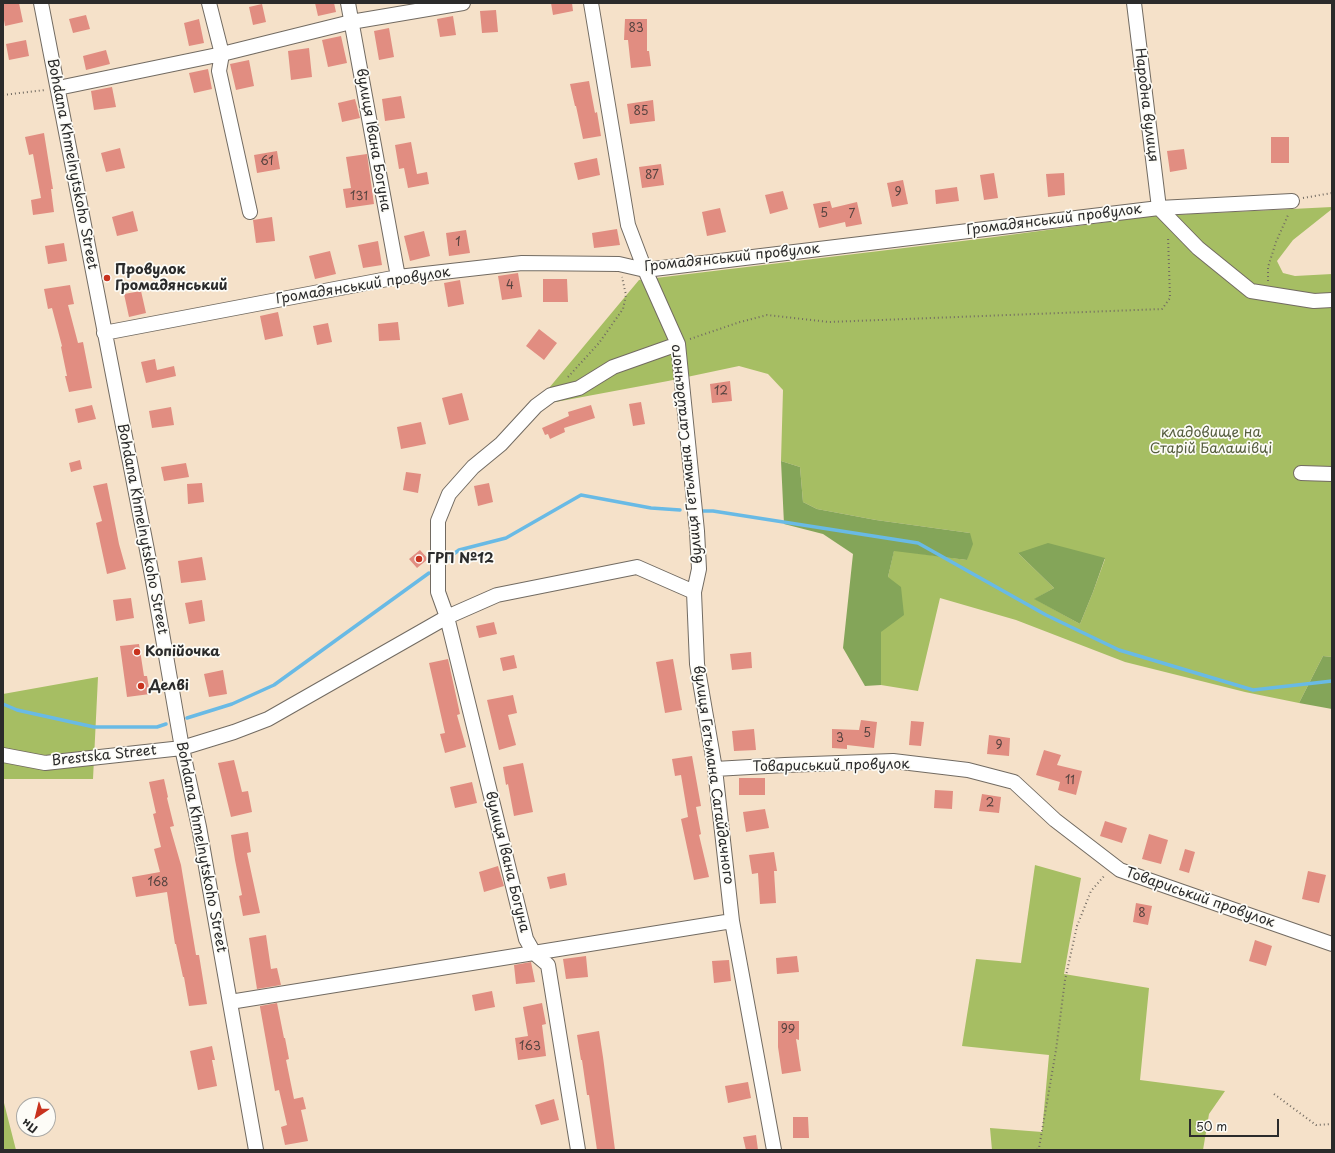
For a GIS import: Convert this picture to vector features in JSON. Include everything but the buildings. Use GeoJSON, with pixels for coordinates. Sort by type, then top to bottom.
{"type":"FeatureCollection","features":[{"type":"Feature","properties":{"kind":"street","name":"Bohdana Khmelnytskoho Street"},"geometry":{"type":"LineString","coordinates":[[41,3],[153,581],[182,748],[199,827],[256,1150]]}},
{"type":"Feature","properties":{"kind":"street"},"geometry":{"type":"LineString","coordinates":[[209,3],[222,54],[219,72],[250,212]]}},
{"type":"Feature","properties":{"kind":"street","name":"вулиця Івана Богуна"},"geometry":{"type":"LineString","coordinates":[[348,3],[398,277]]}},
{"type":"Feature","properties":{"kind":"street"},"geometry":{"type":"LineString","coordinates":[[58,88],[222,54],[351,22],[463,3]]}},
{"type":"Feature","properties":{"kind":"street","name":"вулиця Гетьмана Сагайдачного"},"geometry":{"type":"LineString","coordinates":[[591,3],[628,224],[645,270],[678,344],[697,531],[699,569],[694,592],[697,664],[715,769],[732,921],[774,1150]]}},
{"type":"Feature","properties":{"kind":"street","name":"Народна вулиця"},"geometry":{"type":"LineString","coordinates":[[1134,3],[1159,208]]}},
{"type":"Feature","properties":{"kind":"street","name":"Громадянський провулок"},"geometry":{"type":"LineString","coordinates":[[104,333],[398,277],[522,264],[619,264],[645,270],[1159,208],[1292,201]]}},
{"type":"Feature","properties":{"kind":"street"},"geometry":{"type":"LineString","coordinates":[[1159,208],[1198,248],[1251,291],[1314,301],[1332,300]]}},
{"type":"Feature","properties":{"kind":"street"},"geometry":{"type":"LineString","coordinates":[[447,617],[438,592],[438,520],[449,494],[473,467],[501,444],[536,406],[551,395],[579,388],[613,367],[678,344]]}},
{"type":"Feature","properties":{"kind":"street"},"geometry":{"type":"LineString","coordinates":[[1301,473],[1332,474]]}},
{"type":"Feature","properties":{"kind":"street","name":"Brestska Street"},"geometry":{"type":"LineString","coordinates":[[3,755],[45,763],[182,748],[234,732],[268,719],[447,617],[497,595],[637,567],[694,592]]}},
{"type":"Feature","properties":{"kind":"street","name":"вулиця Івана Богуна"},"geometry":{"type":"LineString","coordinates":[[447,617],[526,939],[534,953],[548,965],[578,1150]]}},
{"type":"Feature","properties":{"kind":"street","name":"Товариський провулок"},"geometry":{"type":"LineString","coordinates":[[715,769],[785,765],[893,762],[968,770],[1014,782],[1055,820],[1120,870],[1332,944]]}},
{"type":"Feature","properties":{"kind":"street"},"geometry":{"type":"LineString","coordinates":[[230,1002],[732,921]]}},
{"type":"Feature","properties":{"kind":"path"},"geometry":{"type":"LineString","coordinates":[[3,95],[58,88]]}},
{"type":"Feature","properties":{"kind":"path"},"geometry":{"type":"LineString","coordinates":[[1268,294],[1268,267],[1276,242],[1287,219],[1292,201],[1332,193]]}},
{"type":"Feature","properties":{"kind":"path"},"geometry":{"type":"LineString","coordinates":[[678,344],[740,322],[767,315],[829,322],[1162,309],[1170,298],[1168,231]]}},
{"type":"Feature","properties":{"kind":"path"},"geometry":{"type":"LineString","coordinates":[[567,378],[599,343],[623,309],[626,295],[619,264]]}},
{"type":"Feature","properties":{"kind":"path"},"geometry":{"type":"LineString","coordinates":[[1037,1150],[1041,1140],[1056,1050],[1065,980],[1077,926],[1091,891],[1104,876],[1120,870]]}},
{"type":"Feature","properties":{"kind":"path"},"geometry":{"type":"LineString","coordinates":[[1274,1094],[1316,1125],[1332,1124]]}},
{"type":"Feature","properties":{"kind":"green space","name":"кладовище на Старій Балашівці"},"geometry":{"type":"Polygon","coordinates":[[[1332,207],[1332,209],[1293,240],[1277,261],[1283,273],[1295,276],[1332,274],[1332,657],[1323,656],[1299,703],[1245,692],[1125,662],[1016,620],[940,598],[918,691],[881,685],[881,632],[888,577],[894,550],[967,560],[970,533],[876,520],[817,509],[803,502],[800,467],[781,461],[783,390],[768,374],[739,366],[534,406],[639,280],[987,238],[1152,216],[1332,207]],[[1018,553],[1054,588],[1035,599],[1080,624],[1105,559],[1018,553]]]}},
{"type":"Feature","properties":{"kind":"green space"},"geometry":{"type":"Polygon","coordinates":[[[781,461],[800,467],[803,502],[817,509],[876,520],[970,533],[973,544],[967,560],[894,551],[888,577],[901,587],[904,615],[881,632],[881,685],[865,686],[843,648],[853,554],[823,534],[784,524],[781,461]]]}},
{"type":"Feature","properties":{"kind":"green space"},"geometry":{"type":"Polygon","coordinates":[[[1048,543],[1105,558],[1080,624],[1034,599],[1054,588],[1018,553],[1048,543]]]}},
{"type":"Feature","properties":{"kind":"green space"},"geometry":{"type":"Polygon","coordinates":[[[1323,656],[1332,657],[1332,709],[1299,703],[1323,656]]]}},
{"type":"Feature","properties":{"kind":"green space"},"geometry":{"type":"Polygon","coordinates":[[[98,677],[93,779],[3,779],[3,694],[98,677]]]}},
{"type":"Feature","properties":{"kind":"green space"},"geometry":{"type":"Polygon","coordinates":[[[1035,865],[1081,878],[1064,974],[1149,988],[1140,1080],[1225,1091],[1209,1114],[1203,1150],[992,1150],[990,1128],[1042,1132],[1049,1055],[962,1046],[976,959],[1021,963],[1035,865]]]}},
{"type":"Feature","properties":{"kind":"green space"},"geometry":{"type":"Polygon","coordinates":[[[3,1099],[16,1150],[3,1150],[3,1099]]]}},
{"type":"Feature","properties":{"kind":"waterway"},"geometry":{"type":"LineString","coordinates":[[447,559],[459,550],[506,538],[581,495],[651,508],[680,510]]}},
{"type":"Feature","properties":{"kind":"waterway"},"geometry":{"type":"LineString","coordinates":[[700,511],[713,511],[918,543],[1046,615],[1119,650],[1253,690],[1332,681]]}},
{"type":"Feature","properties":{"kind":"waterway"},"geometry":{"type":"LineString","coordinates":[[187,718],[232,704],[274,685],[429,573]]}},
{"type":"Feature","properties":{"kind":"waterway"},"geometry":{"type":"LineString","coordinates":[[3,704],[17,710],[94,727],[157,727],[166,724]]}},
{"type":"Feature","properties":{"kind":"place","name":"Провулок Громадянський"},"geometry":{"type":"Point","coordinates":[107,278]}},
{"type":"Feature","properties":{"kind":"place","name":"ГРП №12"},"geometry":{"type":"Point","coordinates":[419,559]}},
{"type":"Feature","properties":{"kind":"place","name":"Копійочка"},"geometry":{"type":"Point","coordinates":[137,652]}},
{"type":"Feature","properties":{"kind":"place","name":"Делві"},"geometry":{"type":"Point","coordinates":[141,686]}}]}
